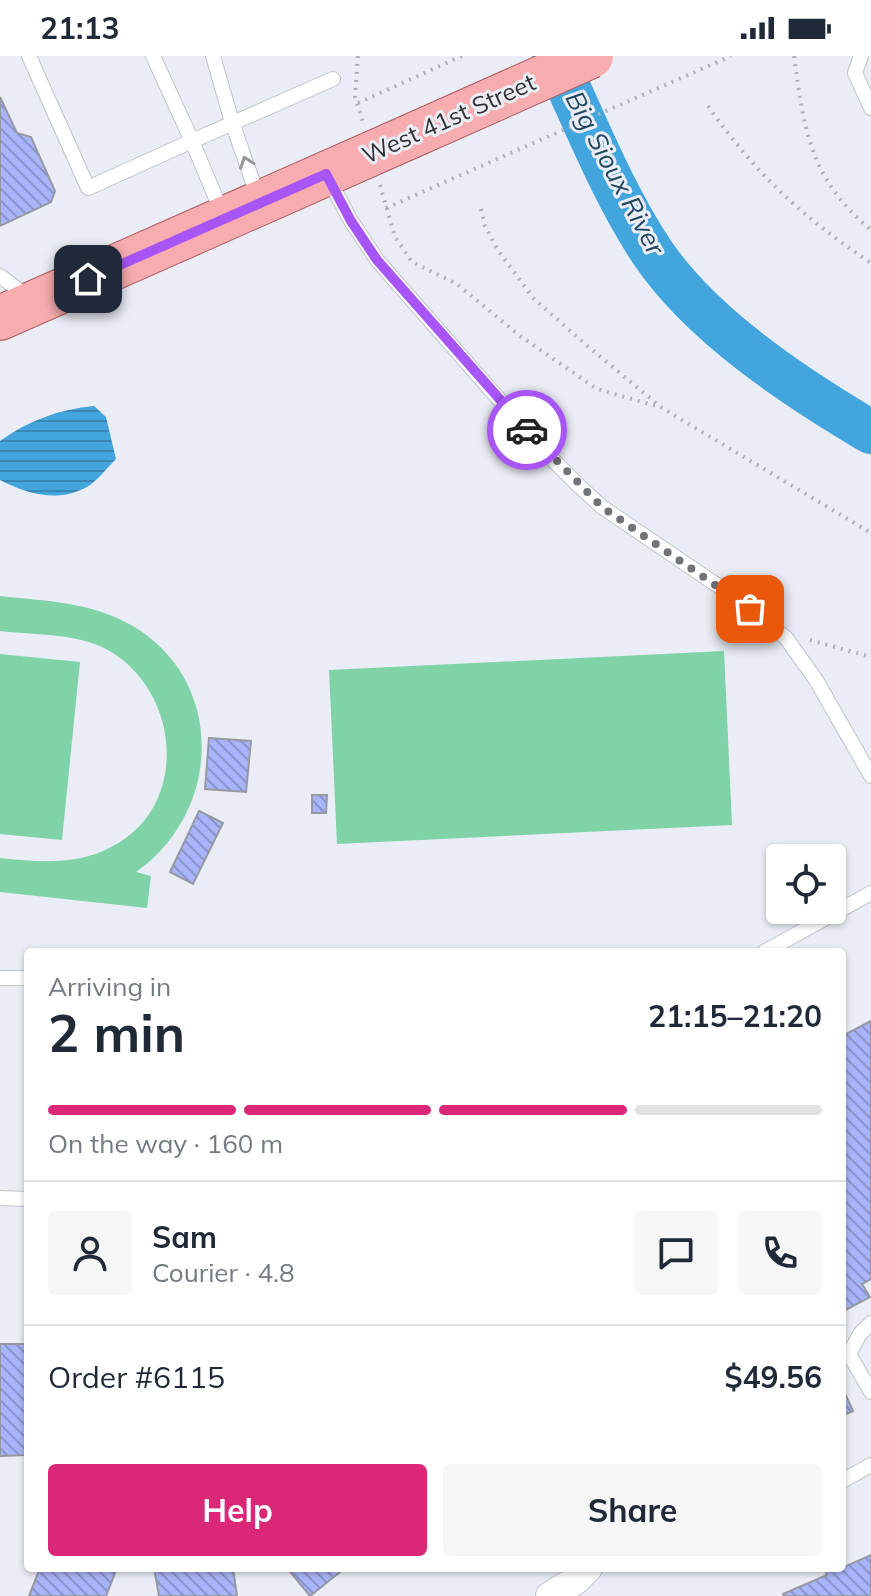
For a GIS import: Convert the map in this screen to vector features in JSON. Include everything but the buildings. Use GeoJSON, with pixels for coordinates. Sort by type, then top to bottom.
{"type":"FeatureCollection","features":[{"type":"Feature","properties":{"kind":"main road","name":"West 41st Street"},"geometry":{"type":"LineString","coordinates":[[17,310],[591,56]]}},
{"type":"Feature","properties":{"kind":"street"},"geometry":{"type":"LineString","coordinates":[[550,1596],[584,1572]]}},
{"type":"Feature","properties":{"kind":"lane"},"geometry":{"type":"LineString","coordinates":[[29,56],[88,188],[333,79]]}},
{"type":"Feature","properties":{"kind":"lane"},"geometry":{"type":"LineString","coordinates":[[153,56],[192,141],[242,211]]}},
{"type":"Feature","properties":{"kind":"lane"},"geometry":{"type":"LineString","coordinates":[[213,56],[232,122],[242,211]]}},
{"type":"Feature","properties":{"kind":"lane"},"geometry":{"type":"LineString","coordinates":[[861,56],[855,73],[871,108]]}},
{"type":"Feature","properties":{"kind":"lane"},"geometry":{"type":"LineString","coordinates":[[326,174],[351,221],[377,260],[545,452],[602,507],[736,598],[786,638],[816,680],[871,776]]}},
{"type":"Feature","properties":{"kind":"lane"},"geometry":{"type":"LineString","coordinates":[[0,276],[17,310]]}},
{"type":"Feature","properties":{"kind":"lane"},"geometry":{"type":"LineString","coordinates":[[771,948],[871,893]]}},
{"type":"Feature","properties":{"kind":"lane"},"geometry":{"type":"LineString","coordinates":[[0,978],[24,978]]}},
{"type":"Feature","properties":{"kind":"lane"},"geometry":{"type":"LineString","coordinates":[[0,1198],[24,1199]]}},
{"type":"Feature","properties":{"kind":"lane"},"geometry":{"type":"LineString","coordinates":[[871,1323],[860,1334],[849,1354],[871,1392]]}},
{"type":"Feature","properties":{"kind":"lane"},"geometry":{"type":"LineString","coordinates":[[846,1479],[871,1465]]}},
{"type":"Feature","properties":{"kind":"path"},"geometry":{"type":"LineString","coordinates":[[358,56],[355,82],[357,103],[391,145],[386,208],[395,237],[412,262],[457,284],[520,336],[597,389],[662,408]]}},
{"type":"Feature","properties":{"kind":"path"},"geometry":{"type":"LineString","coordinates":[[357,103],[462,56]]}},
{"type":"Feature","properties":{"kind":"path"},"geometry":{"type":"LineString","coordinates":[[386,208],[517,153],[731,56]]}},
{"type":"Feature","properties":{"kind":"path"},"geometry":{"type":"LineString","coordinates":[[794,56],[805,129],[814,158],[826,181],[871,230]]}},
{"type":"Feature","properties":{"kind":"path"},"geometry":{"type":"LineString","coordinates":[[708,106],[735,145],[773,187],[823,230],[871,263]]}},
{"type":"Feature","properties":{"kind":"path"},"geometry":{"type":"LineString","coordinates":[[481,209],[485,226],[497,249],[534,299],[662,408],[871,533]]}},
{"type":"Feature","properties":{"kind":"path"},"geometry":{"type":"LineString","coordinates":[[777,631],[871,657]]}},
{"type":"Feature","properties":{"kind":"green space"},"geometry":{"type":"Polygon","coordinates":[[[0,596],[67,604],[116,617],[162,649],[184,678],[197,711],[202,746],[198,781],[185,815],[165,846],[136,872],[151,876],[147,908],[0,892],[0,858],[44,861],[86,857],[113,846],[139,827],[156,802],[165,774],[166,745],[160,715],[147,688],[128,664],[90,642],[0,631],[0,596]]]}},
{"type":"Feature","properties":{"kind":"green space"},"geometry":{"type":"Polygon","coordinates":[[[724,651],[732,825],[337,844],[329,670],[724,651]]]}},
{"type":"Feature","properties":{"kind":"green space"},"geometry":{"type":"Polygon","coordinates":[[[0,654],[80,662],[62,840],[0,834],[0,654]]]}},
{"type":"Feature","properties":{"kind":"water"},"geometry":{"type":"Polygon","coordinates":[[[94,406],[106,417],[116,459],[91,484],[76,492],[54,496],[32,493],[0,480],[0,441],[44,417],[94,406]]]}},
{"type":"Feature","properties":{"kind":"waterway","name":"Big Sioux River"},"geometry":{"type":"LineString","coordinates":[[554,56],[624,205],[652,252],[673,279],[723,330],[752,353],[871,432]]}},
{"type":"Feature","properties":{"kind":"way so far"},"geometry":{"type":"LineString","coordinates":[[527,430],[545,452],[602,507],[750,609]]}},
{"type":"Feature","properties":{"kind":"route"},"geometry":{"type":"LineString","coordinates":[[88,279],[326,174],[351,221],[377,260],[527,430]]}}]}
